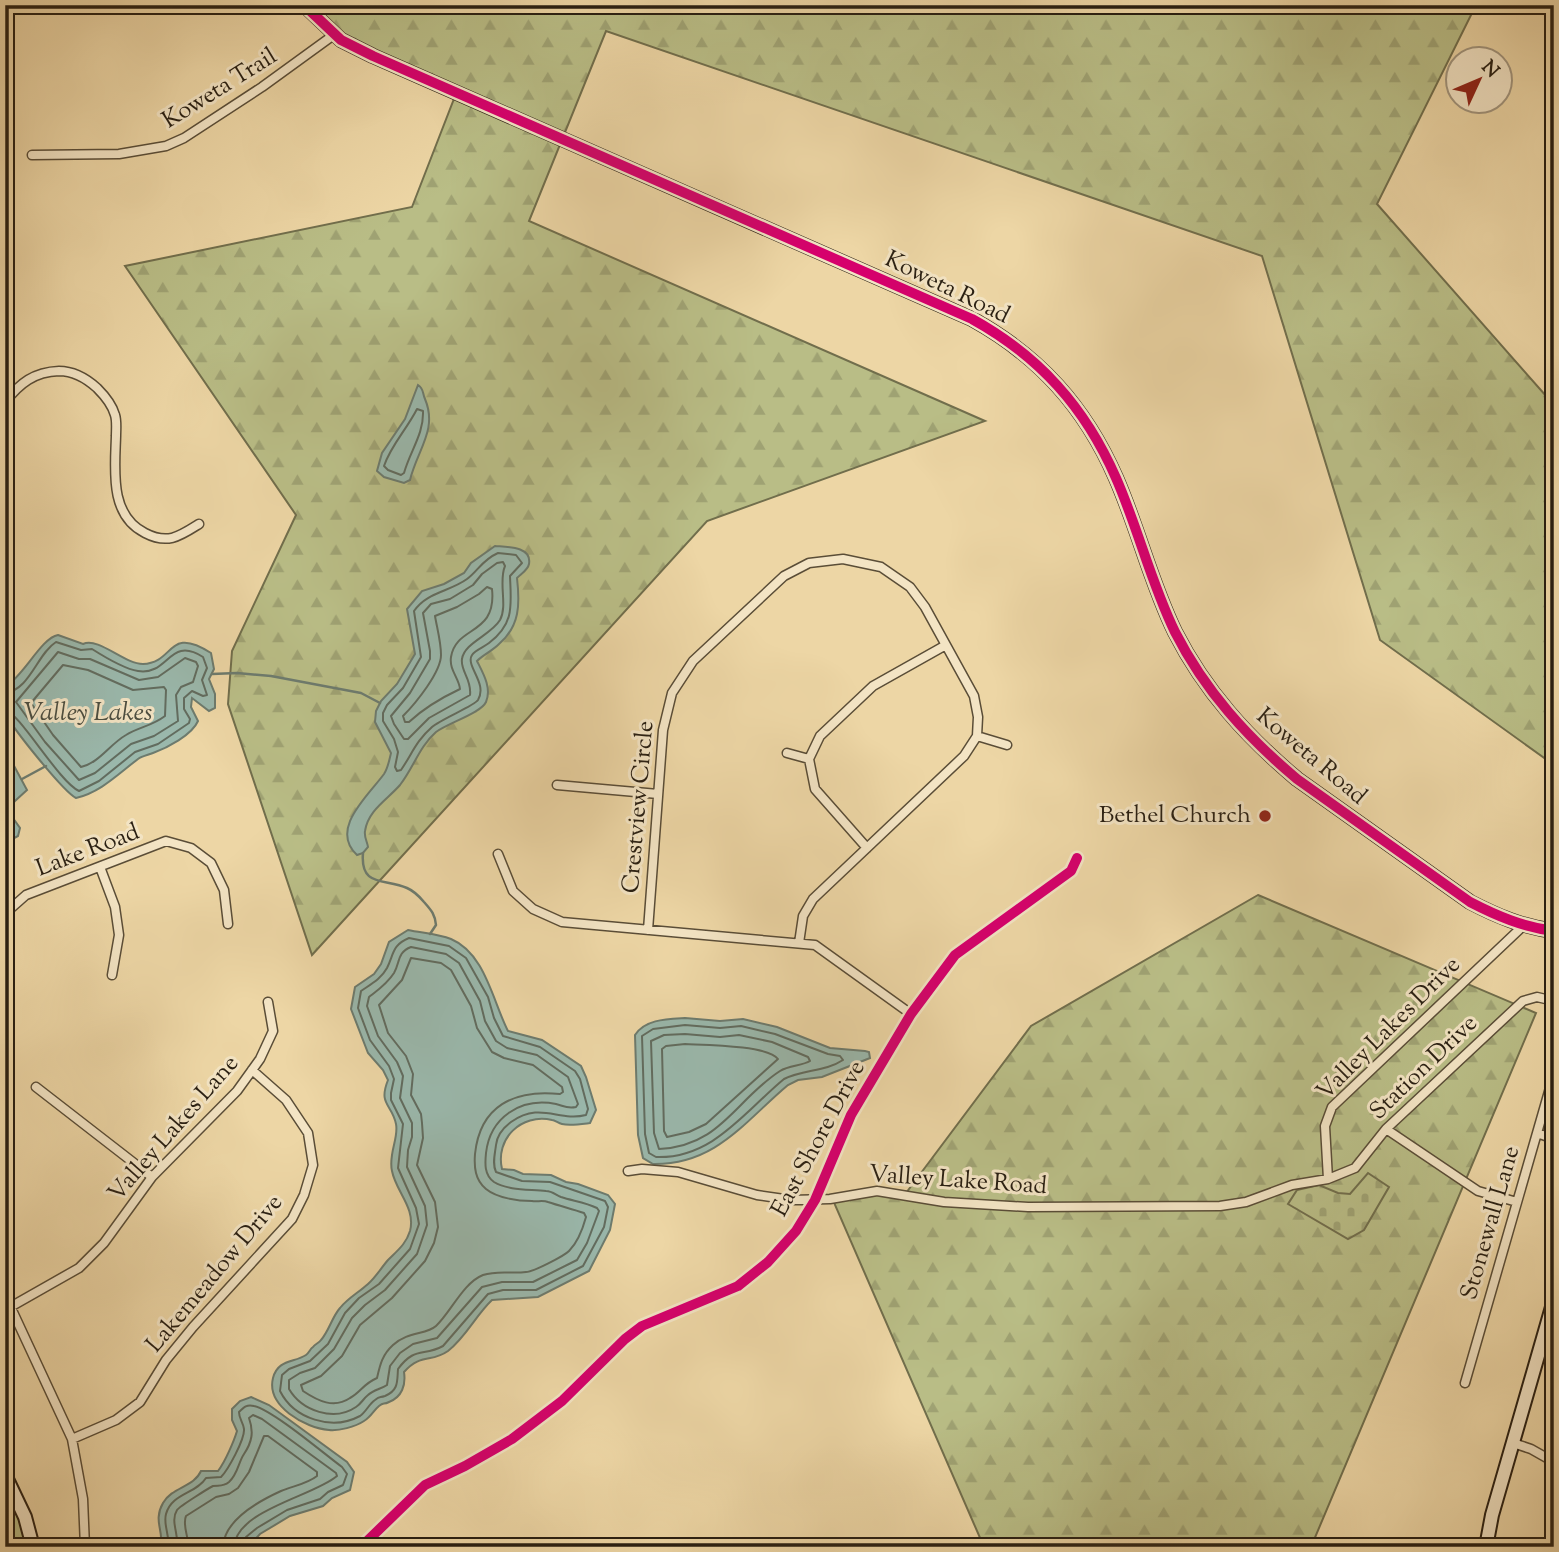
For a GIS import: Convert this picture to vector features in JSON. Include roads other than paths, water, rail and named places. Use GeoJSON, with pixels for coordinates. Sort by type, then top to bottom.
{"type":"FeatureCollection","features":[{"type":"Feature","properties":{"kind":"street","name":"Koweta Road"},"geometry":{"type":"LineString","coordinates":[[304,5],[335,34],[373,56],[972,319],[1017,346],[1062,390],[1097,439],[1116,479],[1175,632],[1199,675],[1229,714],[1272,757],[1322,798],[1470,902],[1496,916],[1524,926],[1554,931]]}},
{"type":"Feature","properties":{"kind":"street","name":"Koweta Trail"},"geometry":{"type":"LineString","coordinates":[[32,155],[118,153],[166,146],[184,138],[262,87],[335,34]]}},
{"type":"Feature","properties":{"kind":"street"},"geometry":{"type":"LineString","coordinates":[[5,402],[26,379],[44,372],[65,371],[89,380],[107,398],[116,417],[114,481],[121,510],[136,529],[155,538],[177,538],[199,524]]}},
{"type":"Feature","properties":{"kind":"street","name":"Crestview Circle"},"geometry":{"type":"LineString","coordinates":[[648,930],[663,730],[672,693],[693,661],[784,576],[809,563],[843,559],[881,568],[910,587],[925,607],[974,696],[978,717],[977,736]]}},
{"type":"Feature","properties":{"kind":"street"},"geometry":{"type":"LineString","coordinates":[[867,848],[815,789],[808,758],[820,736],[873,686],[946,645]]}},
{"type":"Feature","properties":{"kind":"street"},"geometry":{"type":"LineString","coordinates":[[799,943],[803,916],[813,899],[964,756],[977,736],[1007,745]]}},
{"type":"Feature","properties":{"kind":"street"},"geometry":{"type":"LineString","coordinates":[[787,753],[808,758]]}},
{"type":"Feature","properties":{"kind":"street"},"geometry":{"type":"LineString","coordinates":[[557,785],[658,794]]}},
{"type":"Feature","properties":{"kind":"street","name":"Lake Road"},"geometry":{"type":"LineString","coordinates":[[5,920],[9,910],[26,895],[166,841],[191,848],[211,863],[224,890],[228,924]]}},
{"type":"Feature","properties":{"kind":"street"},"geometry":{"type":"LineString","coordinates":[[498,855],[513,891],[533,909],[562,922],[815,945],[911,1014]]}},
{"type":"Feature","properties":{"kind":"street","name":"East Shore Drive"},"geometry":{"type":"LineString","coordinates":[[361,1547],[425,1485],[465,1466],[512,1438],[562,1401],[625,1339],[642,1326],[738,1286],[768,1262],[796,1231],[815,1200],[851,1115],[911,1014],[954,955],[1071,872],[1077,858]]}},
{"type":"Feature","properties":{"kind":"street"},"geometry":{"type":"LineString","coordinates":[[100,867],[116,907],[119,934],[112,975]]}},
{"type":"Feature","properties":{"kind":"street","name":"Valley Lakes Drive"},"geometry":{"type":"LineString","coordinates":[[1328,1179],[1325,1126],[1332,1107],[1524,926]]}},
{"type":"Feature","properties":{"kind":"street","name":"Station Drive"},"geometry":{"type":"LineString","coordinates":[[1328,1179],[1356,1168],[1386,1129],[1523,1001],[1537,997],[1554,1001]]}},
{"type":"Feature","properties":{"kind":"street","name":"Valley Lakes Lane"},"geometry":{"type":"LineString","coordinates":[[8,1308],[79,1268],[104,1243],[152,1177],[237,1091],[260,1059],[273,1031],[268,1002]]}},
{"type":"Feature","properties":{"kind":"street","name":"Lakemeadow Drive"},"geometry":{"type":"LineString","coordinates":[[72,1439],[116,1420],[140,1402],[166,1360],[292,1219],[304,1195],[313,1165],[308,1133],[286,1100],[252,1070]]}},
{"type":"Feature","properties":{"kind":"street","name":"Stonewall Lane"},"geometry":{"type":"LineString","coordinates":[[1465,1383],[1554,1074]]}},
{"type":"Feature","properties":{"kind":"street"},"geometry":{"type":"LineString","coordinates":[[36,1087],[152,1177]]}},
{"type":"Feature","properties":{"kind":"street"},"geometry":{"type":"LineString","coordinates":[[1386,1129],[1478,1191],[1517,1202]]}},
{"type":"Feature","properties":{"kind":"street"},"geometry":{"type":"LineString","coordinates":[[1537,1133],[1554,1139]]}},
{"type":"Feature","properties":{"kind":"street","name":"Valley Lake Road"},"geometry":{"type":"LineString","coordinates":[[628,1171],[678,1172],[757,1195],[791,1200],[815,1200],[877,1191],[944,1202],[1028,1207],[1220,1206],[1246,1202],[1292,1185],[1328,1179]]}},
{"type":"Feature","properties":{"kind":"street"},"geometry":{"type":"LineString","coordinates":[[5,1296],[8,1308],[72,1439],[83,1499],[85,1547]]}},
{"type":"Feature","properties":{"kind":"street"},"geometry":{"type":"LineString","coordinates":[[1486,1547],[1492,1515],[1554,1300]]}},
{"type":"Feature","properties":{"kind":"street"},"geometry":{"type":"LineString","coordinates":[[1513,1443],[1531,1449],[1554,1462]]}},
{"type":"Feature","properties":{"kind":"street"},"geometry":{"type":"LineString","coordinates":[[5,1475],[25,1517],[33,1547]]}},
{"type":"Feature","properties":{"kind":"water"},"geometry":{"type":"Polygon","coordinates":[[[418,385],[422,389],[428,410],[428,430],[410,480],[404,483],[384,477],[377,471],[382,453],[405,419],[418,385]]]}},
{"type":"Feature","properties":{"kind":"water"},"geometry":{"type":"Polygon","coordinates":[[[495,546],[523,551],[529,558],[529,564],[517,578],[518,606],[511,630],[477,661],[487,686],[486,702],[478,710],[441,729],[430,738],[400,785],[370,817],[365,833],[368,847],[357,855],[349,845],[349,824],[361,802],[385,772],[391,753],[375,722],[376,711],[415,654],[407,609],[422,591],[444,584],[464,573],[471,563],[495,546]]]}},
{"type":"Feature","properties":{"kind":"water","name":"Valley Lakes"},"geometry":{"type":"Polygon","coordinates":[[[58,635],[83,644],[96,644],[128,660],[143,664],[161,658],[179,644],[197,645],[211,653],[214,669],[209,679],[215,694],[215,708],[209,711],[192,698],[191,707],[198,721],[185,736],[140,758],[101,787],[76,798],[28,745],[10,721],[5,708],[5,687],[19,675],[45,643],[58,635]]]}},
{"type":"Feature","properties":{"kind":"water"},"geometry":{"type":"Polygon","coordinates":[[[5,749],[27,790],[8,811],[20,828],[18,836],[5,843],[5,749]]]}},
{"type":"Feature","properties":{"kind":"water"},"geometry":{"type":"Polygon","coordinates":[[[408,930],[446,937],[463,946],[487,979],[508,1031],[542,1040],[581,1066],[586,1077],[596,1110],[590,1123],[565,1125],[553,1120],[530,1120],[507,1138],[502,1148],[502,1169],[523,1174],[551,1175],[608,1195],[615,1204],[610,1230],[589,1271],[538,1297],[492,1300],[448,1351],[416,1362],[404,1372],[404,1386],[397,1397],[381,1405],[369,1418],[352,1427],[329,1430],[309,1425],[289,1414],[275,1398],[273,1378],[282,1364],[306,1355],[320,1341],[340,1308],[374,1278],[404,1243],[410,1231],[408,1207],[394,1179],[391,1165],[397,1129],[384,1095],[388,1080],[368,1053],[351,1009],[355,987],[374,974],[389,942],[408,930]]]}},
{"type":"Feature","properties":{"kind":"water"},"geometry":{"type":"Polygon","coordinates":[[[685,1018],[720,1021],[743,1019],[777,1027],[830,1048],[869,1052],[870,1058],[822,1077],[798,1080],[788,1085],[743,1126],[712,1149],[695,1157],[653,1164],[643,1158],[638,1135],[635,1035],[651,1023],[685,1018]]]}},
{"type":"Feature","properties":{"kind":"water"},"geometry":{"type":"Polygon","coordinates":[[[251,1397],[269,1405],[347,1462],[354,1472],[350,1490],[332,1498],[323,1506],[290,1516],[260,1534],[248,1547],[159,1547],[159,1516],[163,1503],[201,1471],[218,1471],[237,1431],[232,1420],[232,1409],[240,1401],[251,1397]]]}},
{"type":"Feature","properties":{"kind":"waterway"},"geometry":{"type":"LineString","coordinates":[[212,674],[271,676],[361,693],[380,703]]}},
{"type":"Feature","properties":{"kind":"waterway"},"geometry":{"type":"LineString","coordinates":[[22,779],[46,766]]}},
{"type":"Feature","properties":{"kind":"waterway"},"geometry":{"type":"LineString","coordinates":[[363,853],[363,864],[370,877],[410,889],[429,907],[436,925],[430,934]]}},
{"type":"Feature","properties":{"kind":"place","name":"Bethel Church"},"geometry":{"type":"Point","coordinates":[1265,816]}}]}
